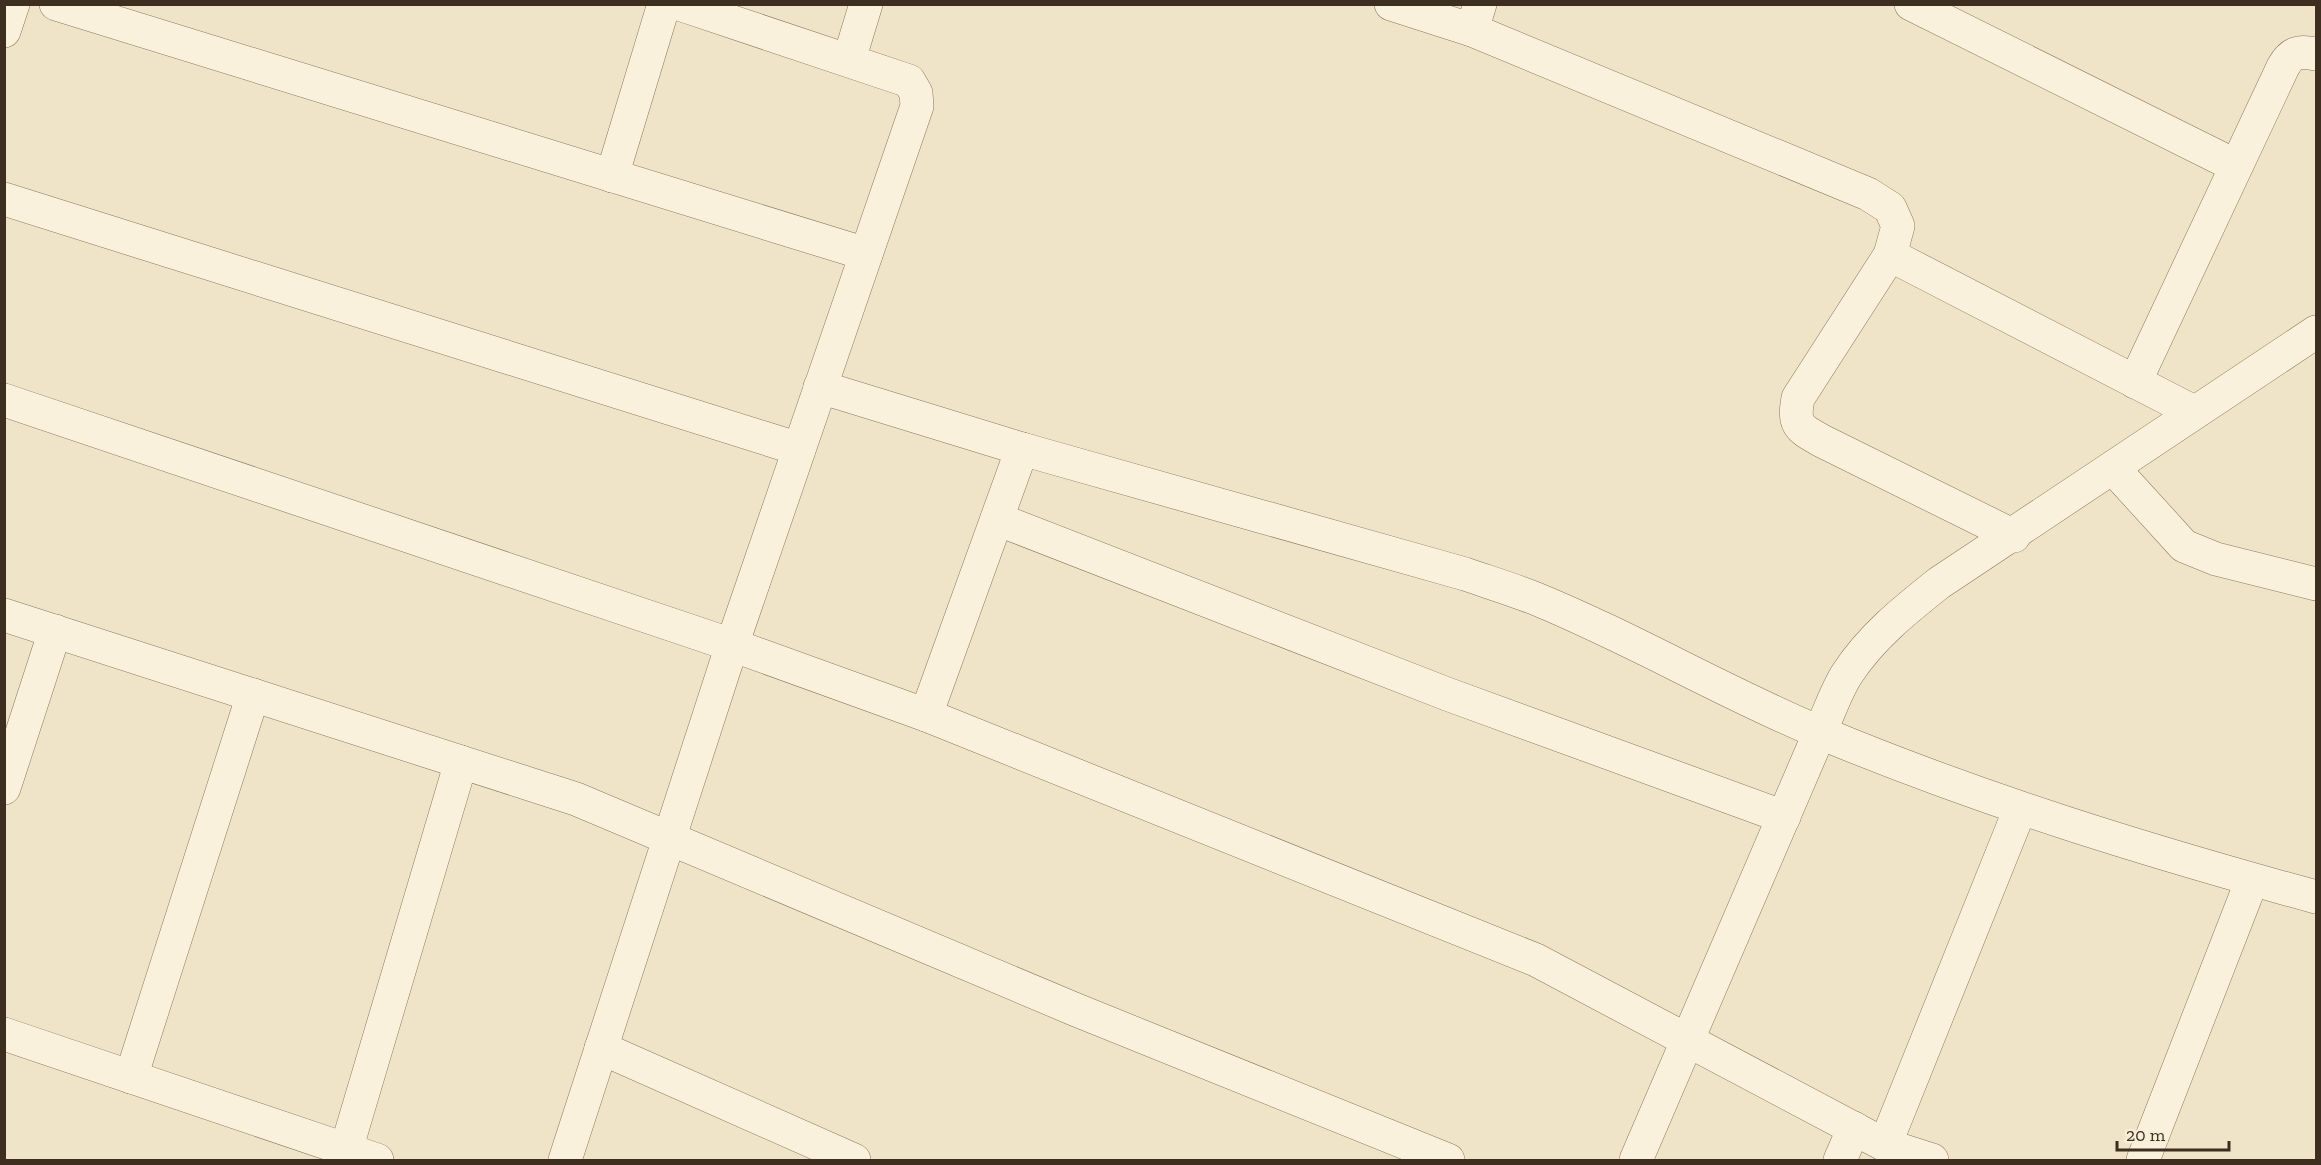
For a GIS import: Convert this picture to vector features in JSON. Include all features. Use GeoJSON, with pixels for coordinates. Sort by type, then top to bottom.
{"type":"FeatureCollection","features":[{"type":"Feature","properties":{"kind":"street"},"geometry":{"type":"LineString","coordinates":[[4,31],[13,4]]}},
{"type":"Feature","properties":{"kind":"street"},"geometry":{"type":"LineString","coordinates":[[56,4],[867,254]]}},
{"type":"Feature","properties":{"kind":"street"},"geometry":{"type":"LineString","coordinates":[[612,176],[664,4]]}},
{"type":"Feature","properties":{"kind":"street"},"geometry":{"type":"LineString","coordinates":[[565,1161],[732,645],[913,120],[916,93],[909,81],[679,4]]}},
{"type":"Feature","properties":{"kind":"street"},"geometry":{"type":"LineString","coordinates":[[849,60],[866,4]]}},
{"type":"Feature","properties":{"kind":"street"},"geometry":{"type":"LineString","coordinates":[[1391,4],[1476,17],[1868,194],[1890,208],[1898,226],[1890,255],[1798,398],[1794,416],[1800,429],[2014,536]]}},
{"type":"Feature","properties":{"kind":"street"},"geometry":{"type":"LineString","coordinates":[[1911,4],[2236,166]]}},
{"type":"Feature","properties":{"kind":"street"},"geometry":{"type":"LineString","coordinates":[[2135,382],[2289,57],[2300,51],[2316,54]]}},
{"type":"Feature","properties":{"kind":"street"},"geometry":{"type":"LineString","coordinates":[[4,199],[799,449]]}},
{"type":"Feature","properties":{"kind":"street"},"geometry":{"type":"LineString","coordinates":[[1890,255],[2193,412]]}},
{"type":"Feature","properties":{"kind":"street"},"geometry":{"type":"LineString","coordinates":[[1636,1161],[1820,732],[1847,675],[1871,643],[1901,613],[1939,584],[2014,536],[2193,412],[2316,332]]}},
{"type":"Feature","properties":{"kind":"street"},"geometry":{"type":"LineString","coordinates":[[820,387],[1022,449],[1385,551],[1533,598],[1820,732],[2020,809],[2252,880],[2316,897]]}},
{"type":"Feature","properties":{"kind":"street"},"geometry":{"type":"LineString","coordinates":[[4,400],[732,645],[927,715],[1536,960],[1690,1039],[1885,1145],[1932,1161]]}},
{"type":"Feature","properties":{"kind":"street"},"geometry":{"type":"LineString","coordinates":[[927,715],[1022,449]]}},
{"type":"Feature","properties":{"kind":"street"},"geometry":{"type":"LineString","coordinates":[[2113,468],[2184,546],[2216,559],[2316,584]]}},
{"type":"Feature","properties":{"kind":"street"},"geometry":{"type":"LineString","coordinates":[[997,519],[1447,694],[1784,817]]}},
{"type":"Feature","properties":{"kind":"street"},"geometry":{"type":"LineString","coordinates":[[4,615],[576,799],[1074,1009],[1448,1161]]}},
{"type":"Feature","properties":{"kind":"street"},"geometry":{"type":"LineString","coordinates":[[4,788],[55,631]]}},
{"type":"Feature","properties":{"kind":"street"},"geometry":{"type":"LineString","coordinates":[[131,1077],[253,695]]}},
{"type":"Feature","properties":{"kind":"street"},"geometry":{"type":"LineString","coordinates":[[346,1150],[461,762]]}},
{"type":"Feature","properties":{"kind":"street"},"geometry":{"type":"LineString","coordinates":[[1885,1145],[2020,809]]}},
{"type":"Feature","properties":{"kind":"street"},"geometry":{"type":"LineString","coordinates":[[2143,1161],[2252,880]]}},
{"type":"Feature","properties":{"kind":"street"},"geometry":{"type":"LineString","coordinates":[[4,1034],[377,1161]]}},
{"type":"Feature","properties":{"kind":"street"},"geometry":{"type":"LineString","coordinates":[[601,1048],[793,1148],[854,1161]]}},
{"type":"Feature","properties":{"kind":"street"},"geometry":{"type":"LineString","coordinates":[[1839,1161],[1854,1128]]}}]}
